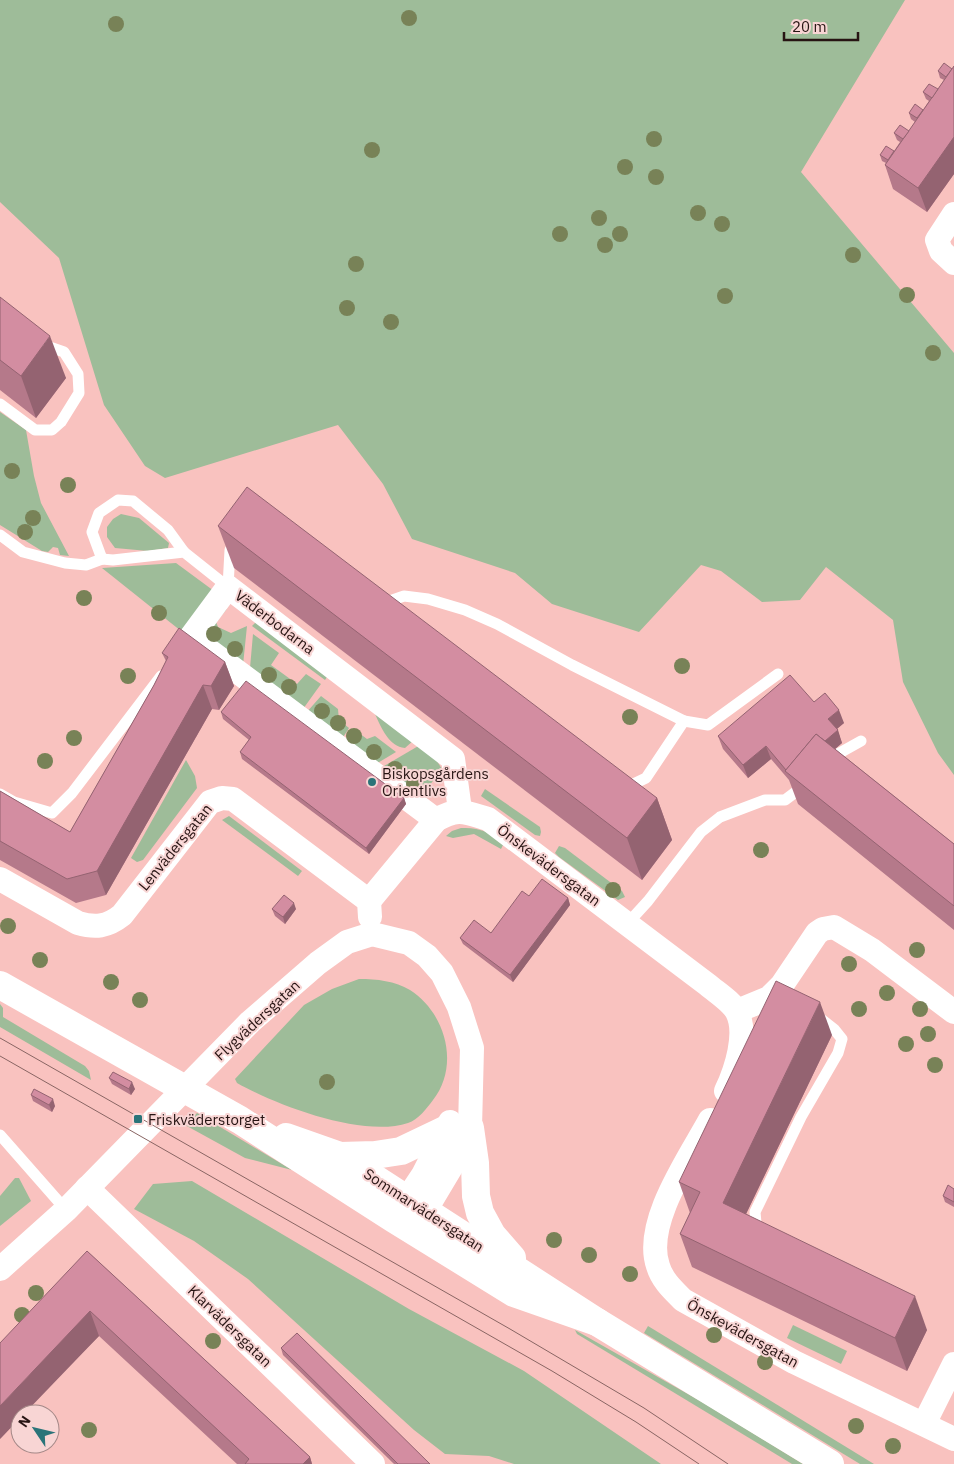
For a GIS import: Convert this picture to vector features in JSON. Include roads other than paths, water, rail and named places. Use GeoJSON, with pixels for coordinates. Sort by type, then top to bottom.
{"type":"FeatureCollection","features":[{"type":"Feature","properties":{"kind":"street"},"geometry":{"type":"LineString","coordinates":[[954,214],[937,240],[941,251],[954,263]]}},
{"type":"Feature","properties":{"kind":"street","name":"Väderbodarna"},"geometry":{"type":"LineString","coordinates":[[436,820],[188,641],[228,587],[454,758],[460,810]]}},
{"type":"Feature","properties":{"kind":"street","name":"Lenvädersgatan"},"geometry":{"type":"LineString","coordinates":[[0,879],[78,923],[92,927],[107,925],[122,915],[202,810],[210,802],[222,798],[233,798],[368,901]]}},
{"type":"Feature","properties":{"kind":"street"},"geometry":{"type":"LineString","coordinates":[[410,1215],[459,1154],[457,1129],[469,1096],[472,1073],[472,1048],[459,1007],[442,973],[428,956],[409,943],[372,934],[368,901],[436,820],[448,813],[460,810]]}},
{"type":"Feature","properties":{"kind":"street","name":"Önskevädersgatan"},"geometry":{"type":"LineString","coordinates":[[460,810],[488,819],[708,985],[737,1011],[741,1035],[736,1066],[727,1089],[667,1200],[659,1223],[655,1247],[658,1266],[668,1285],[683,1300],[794,1362],[954,1439]]}},
{"type":"Feature","properties":{"kind":"street"},"geometry":{"type":"LineString","coordinates":[[737,1011],[760,1003],[780,993],[817,933],[823,929],[834,927],[872,950],[954,1012]]}},
{"type":"Feature","properties":{"kind":"street","name":"Flygvädersgatan"},"geometry":{"type":"LineString","coordinates":[[0,1269],[66,1210],[250,1022],[347,942],[372,934]]}},
{"type":"Feature","properties":{"kind":"street","name":"Sommarvädersgatan"},"geometry":{"type":"LineString","coordinates":[[0,985],[410,1215],[529,1278],[597,1322],[830,1464]]}},
{"type":"Feature","properties":{"kind":"street","name":"Sommarvädersgatan"},"geometry":{"type":"LineString","coordinates":[[240,1120],[340,1156],[410,1215],[514,1293],[597,1322]]}},
{"type":"Feature","properties":{"kind":"street"},"geometry":{"type":"LineString","coordinates":[[340,1156],[375,1155],[401,1151],[457,1129]]}},
{"type":"Feature","properties":{"kind":"street"},"geometry":{"type":"LineString","coordinates":[[457,1129],[475,1163],[476,1196],[480,1213],[492,1235],[529,1278]]}},
{"type":"Feature","properties":{"kind":"street","name":"Klarvädersgatan"},"geometry":{"type":"LineString","coordinates":[[88,1188],[367,1462]]}},
{"type":"Feature","properties":{"kind":"street"},"geometry":{"type":"LineString","coordinates":[[924,1424],[954,1364]]}},
{"type":"Feature","properties":{"kind":"lane"},"geometry":{"type":"LineString","coordinates":[[0,404],[34,430],[52,430],[61,422],[79,392],[78,374],[64,352],[29,338]]}},
{"type":"Feature","properties":{"kind":"lane"},"geometry":{"type":"LineString","coordinates":[[102,559],[92,532],[99,513],[118,500],[133,501],[168,530],[184,552],[228,587]]}},
{"type":"Feature","properties":{"kind":"lane"},"geometry":{"type":"LineString","coordinates":[[0,534],[23,552],[65,563],[86,565],[102,559],[113,560],[184,552]]}},
{"type":"Feature","properties":{"kind":"lane"},"geometry":{"type":"LineString","coordinates":[[228,587],[230,550],[242,535]]}},
{"type":"Feature","properties":{"kind":"lane"},"geometry":{"type":"LineString","coordinates":[[380,604],[404,596],[428,599],[465,610],[498,624],[572,665],[684,721],[708,725],[778,674]]}},
{"type":"Feature","properties":{"kind":"lane"},"geometry":{"type":"LineString","coordinates":[[0,794],[14,802],[52,813],[72,793],[167,668]]}},
{"type":"Feature","properties":{"kind":"lane"},"geometry":{"type":"LineString","coordinates":[[617,782],[625,788],[646,778],[684,721]]}},
{"type":"Feature","properties":{"kind":"lane"},"geometry":{"type":"LineString","coordinates":[[627,924],[707,827],[720,817],[765,800],[785,800],[799,791],[825,762],[860,741]]}},
{"type":"Feature","properties":{"kind":"lane"},"geometry":{"type":"LineString","coordinates":[[764,1245],[755,1231],[755,1212],[800,1118],[838,1053],[842,1039],[834,1029],[807,1009]]}},
{"type":"Feature","properties":{"kind":"lane"},"geometry":{"type":"LineString","coordinates":[[0,1134],[66,1210]]}},
{"type":"Feature","properties":{"kind":"tram line"},"geometry":{"type":"LineString","coordinates":[[0,1038],[510,1329],[644,1408],[728,1464]]}},
{"type":"Feature","properties":{"kind":"tram line"},"geometry":{"type":"LineString","coordinates":[[0,1056],[552,1371],[636,1422],[699,1464]]}},
{"type":"Feature","properties":{"kind":"place","name":"Biskopsgårdens Orientlivs"},"geometry":{"type":"Point","coordinates":[372,782]}},
{"type":"Feature","properties":{"kind":"place","name":"Friskväderstorget"},"geometry":{"type":"Point","coordinates":[138,1119]}}]}
